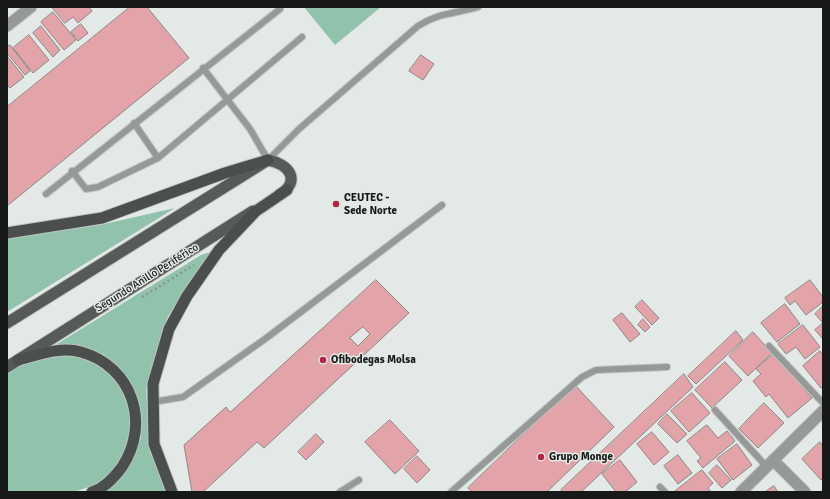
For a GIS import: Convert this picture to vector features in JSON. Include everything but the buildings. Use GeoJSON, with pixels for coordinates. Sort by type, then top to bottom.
{"type":"FeatureCollection","features":[{"type":"Feature","properties":{"kind":"highway"},"geometry":{"type":"LineString","coordinates":[[7,233],[102,218],[225,173],[268,160]]}},
{"type":"Feature","properties":{"kind":"highway"},"geometry":{"type":"LineString","coordinates":[[172,492],[154,444],[153,402],[153,384],[169,329],[187,296],[219,250],[256,211],[287,190]]}},
{"type":"Feature","properties":{"kind":"highway"},"geometry":{"type":"LineString","coordinates":[[18,360],[58,350],[80,351],[100,359],[117,373],[129,393],[136,414],[136,435],[128,457],[114,477],[98,490],[92,492]]}},
{"type":"Feature","properties":{"kind":"main road"},"geometry":{"type":"LineString","coordinates":[[7,323],[268,160],[280,162],[288,170],[291,180],[287,190]]}},
{"type":"Feature","properties":{"kind":"main road","name":"Segundo Anillo Periférico"},"geometry":{"type":"LineString","coordinates":[[7,367],[287,190]]}},
{"type":"Feature","properties":{"kind":"street"},"geometry":{"type":"LineString","coordinates":[[7,26],[31,7]]}},
{"type":"Feature","properties":{"kind":"street"},"geometry":{"type":"LineString","coordinates":[[741,492],[823,411]]}},
{"type":"Feature","properties":{"kind":"street"},"geometry":{"type":"LineString","coordinates":[[769,463],[805,492]]}},
{"type":"Feature","properties":{"kind":"lane"},"geometry":{"type":"LineString","coordinates":[[203,68],[250,129],[268,160],[299,128],[418,26],[431,18],[448,12],[478,7]]}},
{"type":"Feature","properties":{"kind":"lane"},"geometry":{"type":"LineString","coordinates":[[46,194],[203,68],[280,9]]}},
{"type":"Feature","properties":{"kind":"lane"},"geometry":{"type":"LineString","coordinates":[[72,172],[86,189],[98,187],[158,158],[302,37]]}},
{"type":"Feature","properties":{"kind":"lane"},"geometry":{"type":"LineString","coordinates":[[134,123],[158,158]]}},
{"type":"Feature","properties":{"kind":"lane"},"geometry":{"type":"LineString","coordinates":[[153,402],[183,397],[265,339],[442,205]]}},
{"type":"Feature","properties":{"kind":"lane"},"geometry":{"type":"LineString","coordinates":[[769,346],[823,403]]}},
{"type":"Feature","properties":{"kind":"lane"},"geometry":{"type":"LineString","coordinates":[[451,492],[582,377],[596,370],[667,367]]}},
{"type":"Feature","properties":{"kind":"lane"},"geometry":{"type":"LineString","coordinates":[[715,410],[769,463]]}},
{"type":"Feature","properties":{"kind":"lane"},"geometry":{"type":"LineString","coordinates":[[340,492],[359,480]]}},
{"type":"Feature","properties":{"kind":"lane"},"geometry":{"type":"LineString","coordinates":[[660,487],[665,492]]}},
{"type":"Feature","properties":{"kind":"path"},"geometry":{"type":"LineString","coordinates":[[138,300],[202,260],[209,265]]}},
{"type":"Feature","properties":{"kind":"green space"},"geometry":{"type":"Polygon","coordinates":[[[304,7],[381,7],[335,45],[304,7]]]}},
{"type":"Feature","properties":{"kind":"green space"},"geometry":{"type":"Polygon","coordinates":[[[175,208],[7,312],[7,238],[100,225],[175,208]]]}},
{"type":"Feature","properties":{"kind":"green space"},"geometry":{"type":"Polygon","coordinates":[[[210,252],[167,318],[146,389],[150,452],[168,492],[105,492],[128,468],[141,438],[139,403],[126,377],[103,354],[76,345],[57,344],[201,255],[210,252]]]}},
{"type":"Feature","properties":{"kind":"green space"},"geometry":{"type":"Polygon","coordinates":[[[62,356],[81,356],[93,362],[103,368],[119,386],[130,408],[132,420],[130,438],[127,446],[115,467],[103,479],[87,488],[76,491],[54,493],[8,492],[7,373],[22,363],[62,356]]]}},
{"type":"Feature","properties":{"kind":"place","name":"CEUTEC - Sede Norte"},"geometry":{"type":"Point","coordinates":[336,204]}},
{"type":"Feature","properties":{"kind":"place","name":"Ofibodegas Molsa"},"geometry":{"type":"Point","coordinates":[323,360]}},
{"type":"Feature","properties":{"kind":"place","name":"Grupo Monge"},"geometry":{"type":"Point","coordinates":[541,457]}}]}
